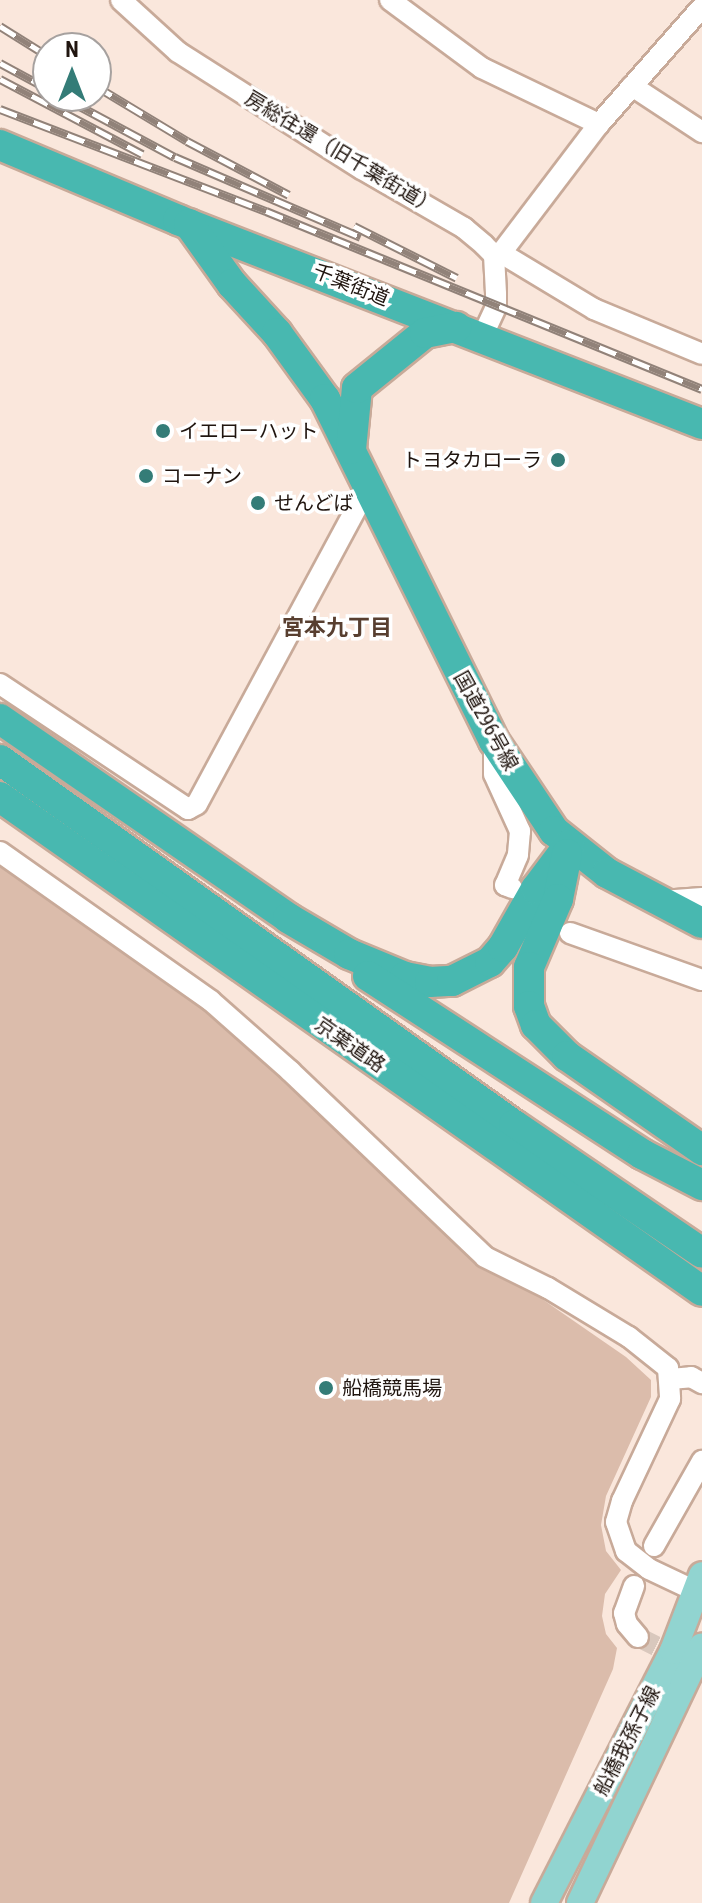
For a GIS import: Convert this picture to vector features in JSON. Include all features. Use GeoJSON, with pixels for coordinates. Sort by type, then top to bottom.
{"type":"FeatureCollection","features":[{"type":"Feature","properties":{"kind":"highway","name":"千葉街道"},"geometry":{"type":"LineString","coordinates":[[0,145],[189,224],[702,424]]}},
{"type":"Feature","properties":{"kind":"highway","name":"国道296号線"},"geometry":{"type":"LineString","coordinates":[[189,224],[232,284],[308,373],[351,449],[494,741],[554,831],[607,873],[702,923]]}},
{"type":"Feature","properties":{"kind":"highway"},"geometry":{"type":"LineString","coordinates":[[351,449],[357,388],[425,333],[469,332]]}},
{"type":"Feature","properties":{"kind":"highway"},"geometry":{"type":"LineString","coordinates":[[0,719],[378,983],[642,1154],[702,1185]]}},
{"type":"Feature","properties":{"kind":"highway","name":"京葉道路"},"geometry":{"type":"LineString","coordinates":[[0,760],[514,1125],[702,1253]]}},
{"type":"Feature","properties":{"kind":"highway","name":"京葉道路"},"geometry":{"type":"LineString","coordinates":[[0,797],[702,1293]]}},
{"type":"Feature","properties":{"kind":"highway"},"geometry":{"type":"LineString","coordinates":[[288,918],[380,968],[430,982],[452,981],[490,962],[503,947],[536,889],[569,845]]}},
{"type":"Feature","properties":{"kind":"highway"},"geometry":{"type":"LineString","coordinates":[[569,845],[558,899],[529,967],[529,1006],[536,1025],[567,1056],[702,1150]]}},
{"type":"Feature","properties":{"kind":"main road","name":"船橋我孫子線"},"geometry":{"type":"LineString","coordinates":[[544,1903],[673,1651],[699,1586]]}},
{"type":"Feature","properties":{"kind":"main road","name":"船橋我孫子線"},"geometry":{"type":"LineString","coordinates":[[580,1903],[702,1646]]}},
{"type":"Feature","properties":{"kind":"street","name":"房総往還（旧千葉街道）"},"geometry":{"type":"LineString","coordinates":[[121,0],[178,52],[362,169],[464,228],[498,254],[594,309],[702,354]]}},
{"type":"Feature","properties":{"kind":"street"},"geometry":{"type":"LineString","coordinates":[[390,0],[482,68],[599,124]]}},
{"type":"Feature","properties":{"kind":"street"},"geometry":{"type":"LineString","coordinates":[[469,332],[496,307],[498,254],[599,124],[699,5]]}},
{"type":"Feature","properties":{"kind":"street"},"geometry":{"type":"LineString","coordinates":[[632,86],[702,132]]}},
{"type":"Feature","properties":{"kind":"street"},"geometry":{"type":"LineString","coordinates":[[0,684],[188,809],[197,804],[369,485]]}},
{"type":"Feature","properties":{"kind":"street"},"geometry":{"type":"LineString","coordinates":[[494,741],[494,774],[520,831],[518,855],[505,885],[512,888]]}},
{"type":"Feature","properties":{"kind":"street"},"geometry":{"type":"LineString","coordinates":[[0,852],[211,1001],[290,1071],[485,1257],[548,1288],[629,1337],[668,1368],[670,1399],[622,1501],[616,1522],[626,1551],[649,1569],[699,1586]]}},
{"type":"Feature","properties":{"kind":"street"},"geometry":{"type":"LineString","coordinates":[[658,902],[702,898]]}},
{"type":"Feature","properties":{"kind":"street"},"geometry":{"type":"LineString","coordinates":[[570,933],[702,980]]}},
{"type":"Feature","properties":{"kind":"street"},"geometry":{"type":"LineString","coordinates":[[670,1379],[691,1377],[702,1383]]}},
{"type":"Feature","properties":{"kind":"street"},"geometry":{"type":"LineString","coordinates":[[654,1546],[702,1461]]}},
{"type":"Feature","properties":{"kind":"street"},"geometry":{"type":"LineString","coordinates":[[634,1586],[624,1613],[627,1624],[638,1637]]}},
{"type":"Feature","properties":{"kind":"shaded area","name":"船橋競馬場"},"geometry":{"type":"Polygon","coordinates":[[[0,865],[172,982],[246,1042],[469,1257],[529,1290],[626,1357],[651,1380],[651,1397],[606,1496],[601,1525],[606,1551],[621,1570],[605,1594],[602,1616],[606,1634],[617,1648],[613,1669],[509,1903],[0,1903],[0,865]]]}},
{"type":"Feature","properties":{"kind":"tunnel"},"geometry":{"type":"LineString","coordinates":[[638,1637],[684,1660]]}},
{"type":"Feature","properties":{"kind":"railway"},"geometry":{"type":"LineString","coordinates":[[0,26],[32,46]]}},
{"type":"Feature","properties":{"kind":"railway"},"geometry":{"type":"LineString","coordinates":[[0,63],[32,80]]}},
{"type":"Feature","properties":{"kind":"railway"},"geometry":{"type":"LineString","coordinates":[[0,79],[142,154]]}},
{"type":"Feature","properties":{"kind":"railway"},"geometry":{"type":"LineString","coordinates":[[112,96],[187,141],[289,195]]}},
{"type":"Feature","properties":{"kind":"railway"},"geometry":{"type":"LineString","coordinates":[[0,109],[266,211],[702,389]]}},
{"type":"Feature","properties":{"kind":"railway"},"geometry":{"type":"LineString","coordinates":[[91,112],[175,157],[361,237]]}},
{"type":"Feature","properties":{"kind":"railway"},"geometry":{"type":"LineString","coordinates":[[354,226],[457,278]]}},
{"type":"Feature","properties":{"kind":"place","name":"イエローハット"},"geometry":{"type":"Point","coordinates":[163,431]}},
{"type":"Feature","properties":{"kind":"place","name":"トヨタカローラ"},"geometry":{"type":"Point","coordinates":[558,460]}},
{"type":"Feature","properties":{"kind":"place","name":"コーナン"},"geometry":{"type":"Point","coordinates":[146,476]}},
{"type":"Feature","properties":{"kind":"place","name":"せんどば"},"geometry":{"type":"Point","coordinates":[258,503]}},
{"type":"Feature","properties":{"kind":"place","name":"船橋競馬場"},"geometry":{"type":"Point","coordinates":[326,1388]}},
{"type":"Feature","properties":{"kind":"district","name":"宮本九丁目"},"geometry":{"type":"Point","coordinates":[337,628]}}]}
